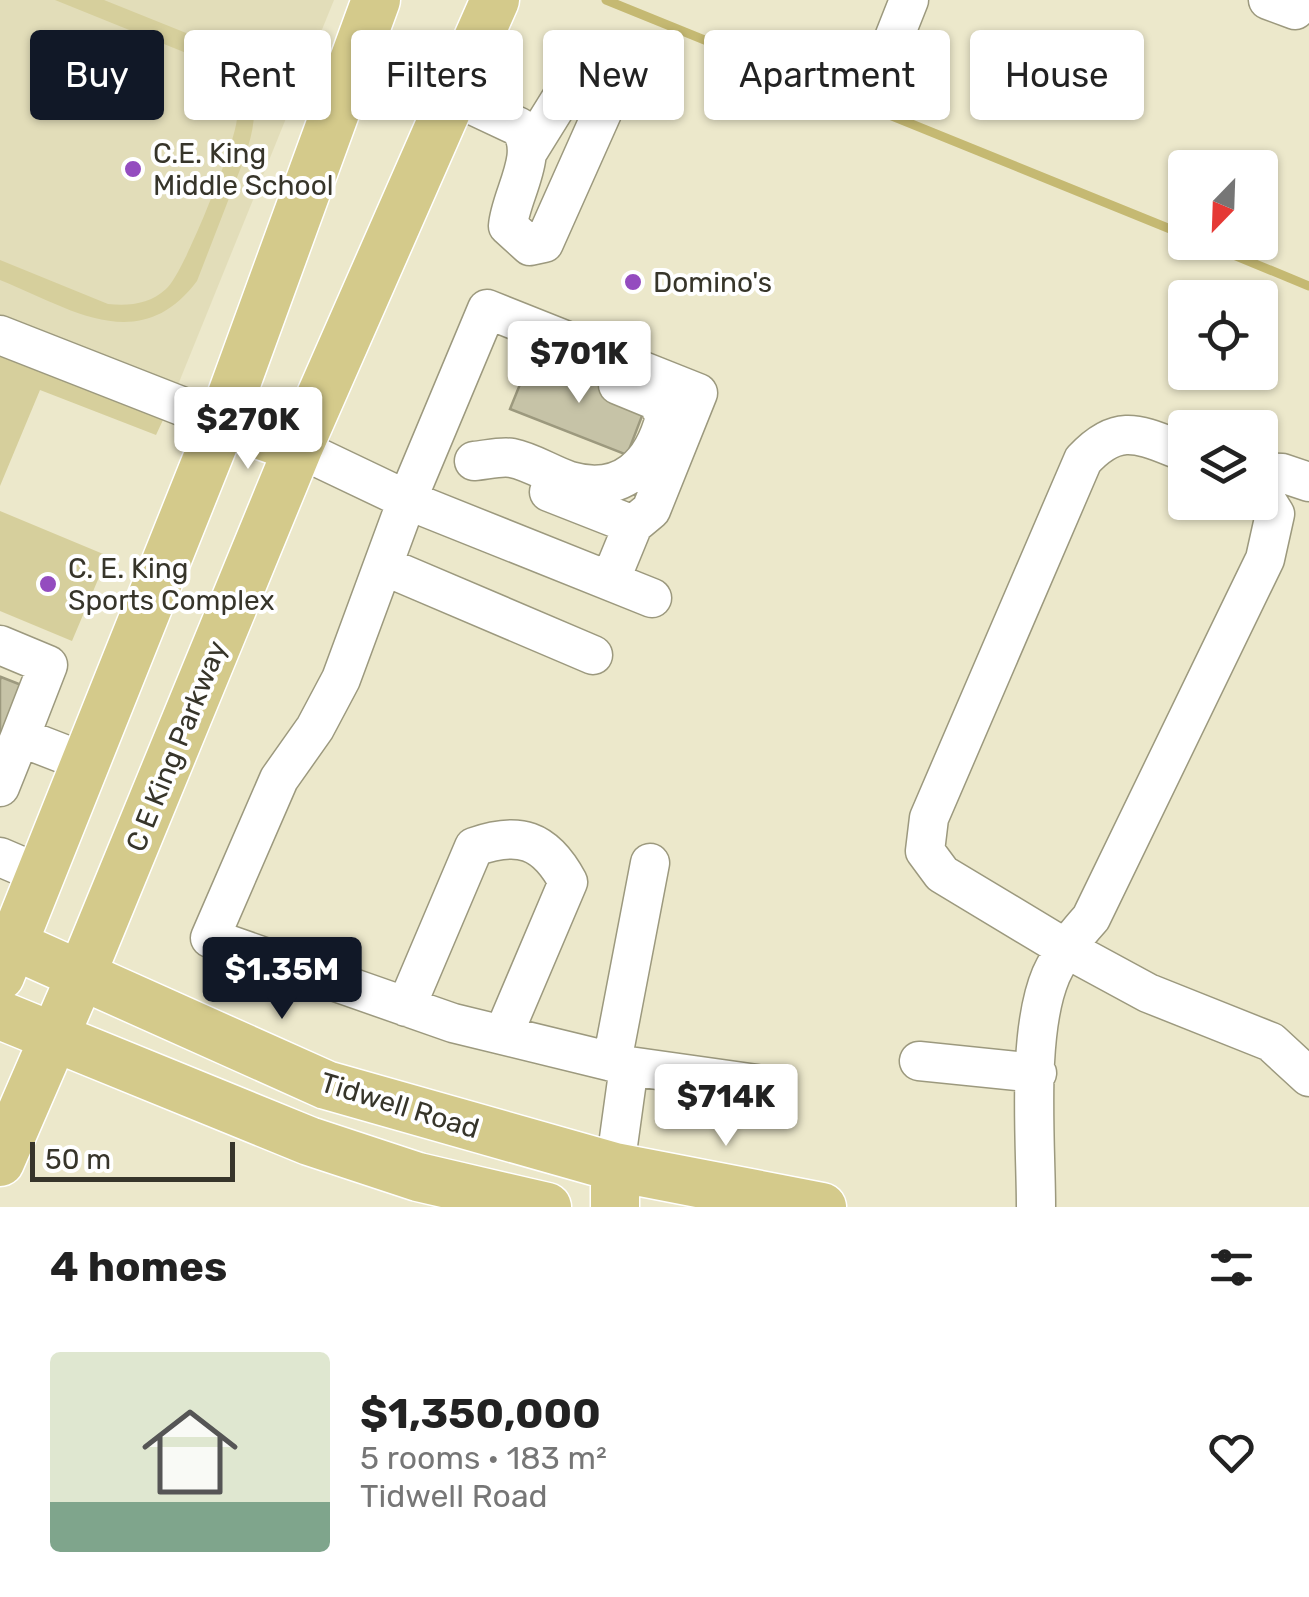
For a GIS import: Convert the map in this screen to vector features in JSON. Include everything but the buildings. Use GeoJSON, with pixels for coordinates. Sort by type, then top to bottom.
{"type":"FeatureCollection","features":[{"type":"Feature","properties":{"kind":"main road"},"geometry":{"type":"LineString","coordinates":[[5,953],[21,866],[86,763],[222,422],[376,0]]}},
{"type":"Feature","properties":{"kind":"main road","name":"C E King Parkway"},"geometry":{"type":"LineString","coordinates":[[479,30],[491,1]]}},
{"type":"Feature","properties":{"kind":"main road","name":"C E King Parkway"},"geometry":{"type":"LineString","coordinates":[[0,1162],[82,974],[298,448],[442,120]]}},
{"type":"Feature","properties":{"kind":"main road"},"geometry":{"type":"LineString","coordinates":[[222,422],[298,448]]}},
{"type":"Feature","properties":{"kind":"main road","name":"Tidwell Road"},"geometry":{"type":"LineString","coordinates":[[5,953],[82,974],[326,1085],[615,1187],[822,1207]]}},
{"type":"Feature","properties":{"kind":"main road"},"geometry":{"type":"LineString","coordinates":[[0,1015],[310,1141],[418,1177],[547,1207]]}},
{"type":"Feature","properties":{"kind":"street"},"geometry":{"type":"LineString","coordinates":[[897,30],[908,0]]}},
{"type":"Feature","properties":{"kind":"street"},"geometry":{"type":"LineString","coordinates":[[504,120],[526,135],[529,150]]}},
{"type":"Feature","properties":{"kind":"street"},"geometry":{"type":"LineString","coordinates":[[610,581],[633,525],[651,510],[698,393],[486,309],[407,500],[341,679],[315,728],[279,779],[210,938],[503,1035],[620,1064],[758,1084]]}},
{"type":"Feature","properties":{"kind":"street"},"geometry":{"type":"LineString","coordinates":[[474,461],[512,458],[573,482],[605,484],[636,471],[658,445],[665,417],[657,401],[531,347],[508,318]]}},
{"type":"Feature","properties":{"kind":"street"},"geometry":{"type":"LineString","coordinates":[[0,336],[222,422]]}},
{"type":"Feature","properties":{"kind":"street"},"geometry":{"type":"LineString","coordinates":[[1168,447],[1129,434],[1101,440],[1083,460],[929,818],[925,852],[942,874],[1065,948],[1148,993],[1271,1042],[1309,1076]]}},
{"type":"Feature","properties":{"kind":"street"},"geometry":{"type":"LineString","coordinates":[[431,444],[633,525]]}},
{"type":"Feature","properties":{"kind":"street"},"geometry":{"type":"LineString","coordinates":[[298,448],[407,500],[652,598]]}},
{"type":"Feature","properties":{"kind":"street"},"geometry":{"type":"LineString","coordinates":[[1278,473],[1309,482]]}},
{"type":"Feature","properties":{"kind":"street"},"geometry":{"type":"LineString","coordinates":[[1036,1207],[1038,1027],[1050,978],[1065,948],[1091,918],[1265,559],[1274,520]]}},
{"type":"Feature","properties":{"kind":"street"},"geometry":{"type":"LineString","coordinates":[[384,566],[593,655]]}},
{"type":"Feature","properties":{"kind":"street"},"geometry":{"type":"LineString","coordinates":[[0,645],[48,665],[0,787]]}},
{"type":"Feature","properties":{"kind":"street"},"geometry":{"type":"LineString","coordinates":[[20,737],[86,763]]}},
{"type":"Feature","properties":{"kind":"street"},"geometry":{"type":"LineString","coordinates":[[406,1006],[474,847],[502,837],[525,840],[554,856],[568,882],[503,1035]]}},
{"type":"Feature","properties":{"kind":"street"},"geometry":{"type":"LineString","coordinates":[[615,1187],[620,1064],[650,863]]}},
{"type":"Feature","properties":{"kind":"street"},"geometry":{"type":"LineString","coordinates":[[919,1061],[1037,1073]]}},
{"type":"Feature","properties":{"kind":"shaded area","name":"C.E. King Middle School"},"geometry":{"type":"Polygon","coordinates":[[[0,0],[334,0],[322,30],[184,30],[184,120],[285,120],[169,407],[0,337],[0,0]]]}},
{"type":"Feature","properties":{"kind":"shaded area"},"geometry":{"type":"Polygon","coordinates":[[[55,0],[104,0],[184,32],[184,52],[164,44],[164,30],[129,30],[55,0]]]}},
{"type":"Feature","properties":{"kind":"shaded area"},"geometry":{"type":"Polygon","coordinates":[[[237,120],[253,120],[247,149],[197,281],[175,304],[152,317],[128,322],[103,320],[0,280],[0,260],[108,304],[139,303],[160,294],[185,259],[237,120]]]}},
{"type":"Feature","properties":{"kind":"shaded area"},"geometry":{"type":"Polygon","coordinates":[[[0,337],[169,407],[156,435],[40,390],[0,486],[0,337]]]}},
{"type":"Feature","properties":{"kind":"shaded area","name":"C. E. King Sports Complex"},"geometry":{"type":"Polygon","coordinates":[[[0,511],[108,556],[72,641],[0,611],[0,511]]]}},
{"type":"Feature","properties":{"kind":"waterway"},"geometry":{"type":"LineString","coordinates":[[606,0],[1168,228]]}},
{"type":"Feature","properties":{"kind":"waterway"},"geometry":{"type":"LineString","coordinates":[[1246,260],[1309,286]]}},
{"type":"Feature","properties":{"kind":"place","name":"C.E. King Middle School"},"geometry":{"type":"Point","coordinates":[133,169]}},
{"type":"Feature","properties":{"kind":"place","name":"Domino's"},"geometry":{"type":"Point","coordinates":[633,282]}},
{"type":"Feature","properties":{"kind":"place","name":"C. E. King Sports Complex"},"geometry":{"type":"Point","coordinates":[48,584]}}]}
